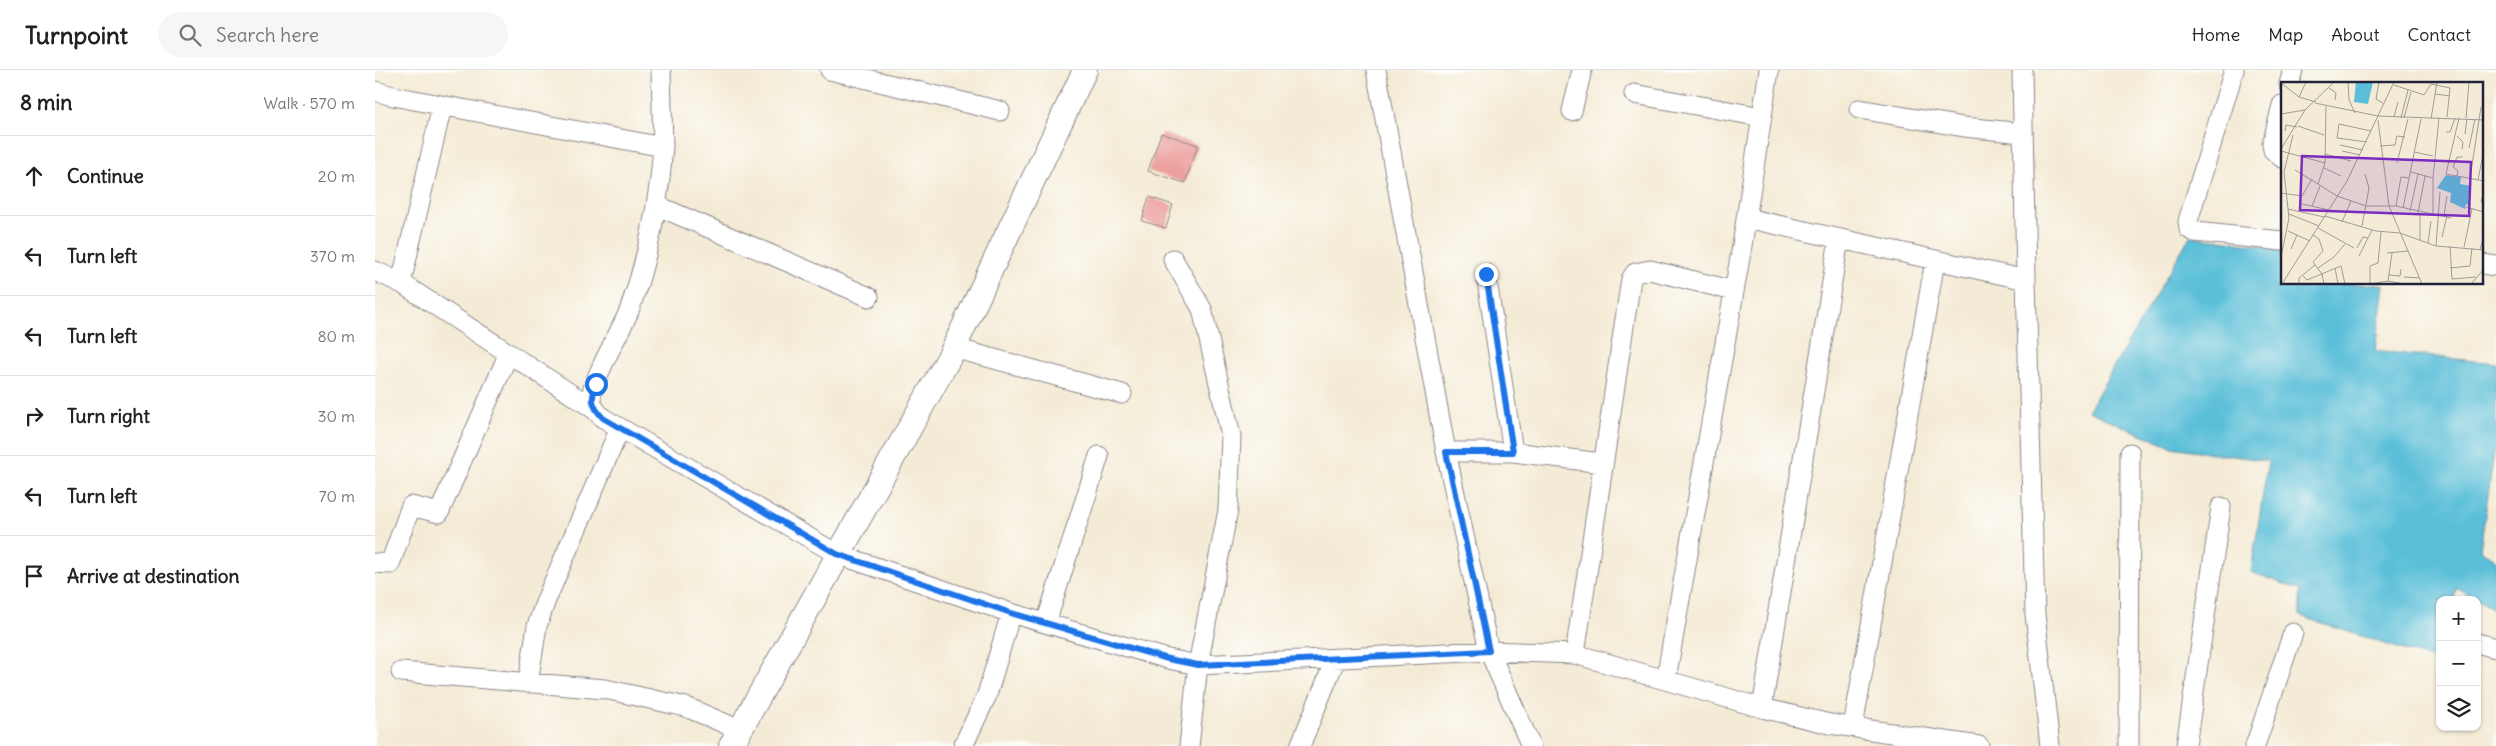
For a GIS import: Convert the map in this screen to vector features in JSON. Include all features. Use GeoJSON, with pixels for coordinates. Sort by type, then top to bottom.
{"type":"FeatureCollection","features":[{"type":"Feature","properties":{"kind":"street"},"geometry":{"type":"LineString","coordinates":[[594,409],[591,399],[629,311],[657,206],[663,147],[661,70]]}},
{"type":"Feature","properties":{"kind":"street"},"geometry":{"type":"LineString","coordinates":[[830,70],[1000,111]]}},
{"type":"Feature","properties":{"kind":"street"},"geometry":{"type":"LineString","coordinates":[[401,672],[633,694],[687,707],[735,738],[954,348],[1085,70]]}},
{"type":"Feature","properties":{"kind":"street"},"geometry":{"type":"LineString","coordinates":[[1376,70],[1446,452],[1489,651],[1531,746]]}},
{"type":"Feature","properties":{"kind":"street"},"geometry":{"type":"LineString","coordinates":[[1572,111],[1583,70]]}},
{"type":"Feature","properties":{"kind":"street"},"geometry":{"type":"LineString","coordinates":[[1666,679],[1734,291],[1769,70]]}},
{"type":"Feature","properties":{"kind":"street"},"geometry":{"type":"LineString","coordinates":[[2022,70],[2035,614],[2050,746]]}},
{"type":"Feature","properties":{"kind":"street"},"geometry":{"type":"LineString","coordinates":[[2234,70],[2190,215],[2189,229],[2195,232],[2281,241]]}},
{"type":"Feature","properties":{"kind":"street"},"geometry":{"type":"LineString","coordinates":[[375,91],[442,106],[663,147]]}},
{"type":"Feature","properties":{"kind":"street"},"geometry":{"type":"LineString","coordinates":[[1634,94],[1762,117]]}},
{"type":"Feature","properties":{"kind":"street"},"geometry":{"type":"LineString","coordinates":[[401,283],[442,106]]}},
{"type":"Feature","properties":{"kind":"street"},"geometry":{"type":"LineString","coordinates":[[1859,109],[1964,127],[2023,133]]}},
{"type":"Feature","properties":{"kind":"street"},"geometry":{"type":"LineString","coordinates":[[2281,109],[2272,144],[2273,150],[2281,157]]}},
{"type":"Feature","properties":{"kind":"street"},"geometry":{"type":"LineString","coordinates":[[657,206],[869,297]]}},
{"type":"Feature","properties":{"kind":"street"},"geometry":{"type":"LineString","coordinates":[[1746,218],[2026,280]]}},
{"type":"Feature","properties":{"kind":"street"},"geometry":{"type":"LineString","coordinates":[[1762,708],[1839,239]]}},
{"type":"Feature","properties":{"kind":"street"},"geometry":{"type":"LineString","coordinates":[[1173,259],[1202,309],[1231,436],[1228,510],[1198,665],[1189,746]]}},
{"type":"Feature","properties":{"kind":"street"},"geometry":{"type":"LineString","coordinates":[[1853,728],[1935,260]]}},
{"type":"Feature","properties":{"kind":"street"},"geometry":{"type":"LineString","coordinates":[[2483,264],[2496,265]]}},
{"type":"Feature","properties":{"kind":"street"},"geometry":{"type":"LineString","coordinates":[[1575,654],[1602,463],[1631,279],[1635,273],[1650,270],[1734,291]]}},
{"type":"Feature","properties":{"kind":"street"},"geometry":{"type":"LineString","coordinates":[[375,271],[401,283],[508,355],[594,409],[603,418],[837,554],[1011,613],[1168,659],[1198,665],[1489,651],[1575,654],[1762,708],[1853,728],[1880,739],[1979,746]]}},
{"type":"Feature","properties":{"kind":"street"},"geometry":{"type":"LineString","coordinates":[[1486,274],[1513,452]]}},
{"type":"Feature","properties":{"kind":"street"},"geometry":{"type":"LineString","coordinates":[[954,348],[1122,394]]}},
{"type":"Feature","properties":{"kind":"street"},"geometry":{"type":"LineString","coordinates":[[375,563],[390,564],[411,506],[439,513],[508,355]]}},
{"type":"Feature","properties":{"kind":"street"},"geometry":{"type":"LineString","coordinates":[[528,683],[537,626],[546,600],[620,428]]}},
{"type":"Feature","properties":{"kind":"street"},"geometry":{"type":"LineString","coordinates":[[1446,452],[1513,452],[1602,463]]}},
{"type":"Feature","properties":{"kind":"street"},"geometry":{"type":"LineString","coordinates":[[2129,746],[2130,453]]}},
{"type":"Feature","properties":{"kind":"street"},"geometry":{"type":"LineString","coordinates":[[1046,623],[1099,456]]}},
{"type":"Feature","properties":{"kind":"street"},"geometry":{"type":"LineString","coordinates":[[2185,746],[2221,507]]}},
{"type":"Feature","properties":{"kind":"street"},"geometry":{"type":"LineString","coordinates":[[963,746],[987,695],[1011,613]]}},
{"type":"Feature","properties":{"kind":"street"},"geometry":{"type":"LineString","coordinates":[[2255,746],[2293,633]]}},
{"type":"Feature","properties":{"kind":"street"},"geometry":{"type":"LineString","coordinates":[[2481,644],[2496,648]]}},
{"type":"Feature","properties":{"kind":"street"},"geometry":{"type":"LineString","coordinates":[[1299,746],[1337,658]]}},
{"type":"Feature","properties":{"kind":"water"},"geometry":{"type":"Polygon","coordinates":[[[2190,236],[2281,248],[2281,285],[2384,285],[2376,351],[2496,363],[2496,440],[2480,550],[2496,560],[2496,610],[2481,602],[2481,596],[2471,596],[2456,588],[2455,596],[2436,596],[2436,661],[2300,616],[2300,590],[2251,572],[2268,461],[2171,447],[2088,411],[2190,236]]]}},
{"type":"Feature","properties":{"kind":"building"},"geometry":{"type":"Polygon","coordinates":[[[1161,133],[1198,145],[1185,183],[1148,171],[1161,133]]]}},
{"type":"Feature","properties":{"kind":"building"},"geometry":{"type":"Polygon","coordinates":[[[1149,197],[1173,205],[1166,228],[1142,221],[1149,197]]]}},
{"type":"Feature","properties":{"kind":"route"},"geometry":{"type":"LineString","coordinates":[[596,384],[591,399],[594,409],[603,418],[837,554],[1011,613],[1168,659],[1198,665],[1489,651],[1446,452],[1513,452],[1502,368],[1486,274]]}}]}
